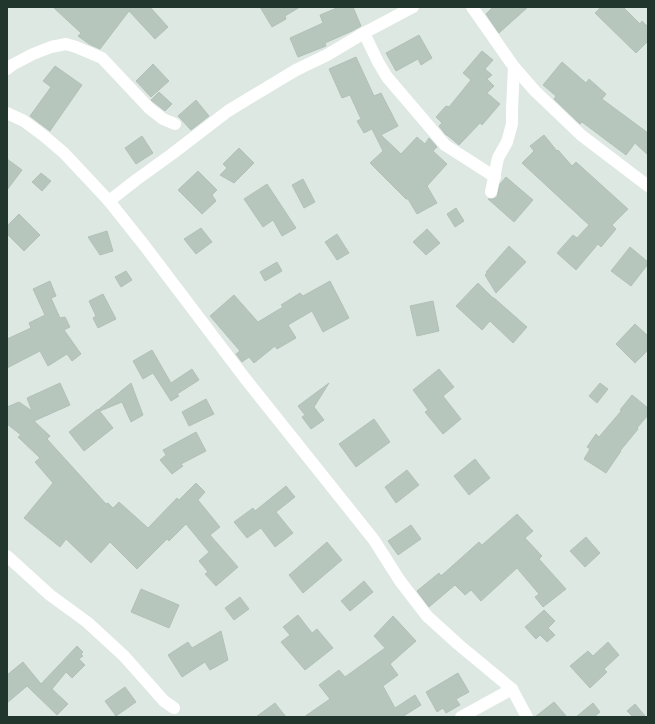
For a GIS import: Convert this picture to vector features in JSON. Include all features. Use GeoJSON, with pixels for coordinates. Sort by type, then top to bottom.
{"type":"FeatureCollection","features":[{"type":"Feature","properties":{"kind":"street"},"geometry":{"type":"LineString","coordinates":[[109,201],[228,111],[296,70],[327,55],[413,7]]}},
{"type":"Feature","properties":{"kind":"street"},"geometry":{"type":"LineString","coordinates":[[472,7],[514,67],[535,91],[581,135],[648,186]]}},
{"type":"Feature","properties":{"kind":"street"},"geometry":{"type":"LineString","coordinates":[[364,33],[387,77],[445,146],[495,177]]}},
{"type":"Feature","properties":{"kind":"street"},"geometry":{"type":"LineString","coordinates":[[7,69],[33,54],[51,47],[66,44],[76,47],[102,58],[149,108],[163,119],[175,124]]}},
{"type":"Feature","properties":{"kind":"street"},"geometry":{"type":"LineString","coordinates":[[491,192],[498,158],[507,142],[512,124],[514,67]]}},
{"type":"Feature","properties":{"kind":"street"},"geometry":{"type":"LineString","coordinates":[[7,112],[24,121],[44,136],[64,154],[109,201],[244,377],[370,534],[400,580],[427,616],[512,689],[527,717]]}},
{"type":"Feature","properties":{"kind":"street"},"geometry":{"type":"LineString","coordinates":[[7,556],[50,595],[87,622],[124,656],[164,701],[174,708]]}},
{"type":"Feature","properties":{"kind":"street"},"geometry":{"type":"LineString","coordinates":[[461,717],[512,689]]}},
{"type":"Feature","properties":{"kind":"building"},"geometry":{"type":"Polygon","coordinates":[[[53,7],[150,7],[168,27],[155,39],[129,11],[100,49],[89,44],[78,36],[81,33],[53,7]]]}},
{"type":"Feature","properties":{"kind":"building"},"geometry":{"type":"Polygon","coordinates":[[[260,7],[300,7],[285,16],[286,19],[272,27],[260,7]]]}},
{"type":"Feature","properties":{"kind":"building"},"geometry":{"type":"Polygon","coordinates":[[[339,7],[353,7],[361,26],[325,43],[326,46],[298,57],[290,38],[323,23],[320,15],[339,7]]]}},
{"type":"Feature","properties":{"kind":"building"},"geometry":{"type":"Polygon","coordinates":[[[493,7],[528,7],[499,33],[486,14],[493,7]]]}},
{"type":"Feature","properties":{"kind":"building"},"geometry":{"type":"Polygon","coordinates":[[[601,7],[623,7],[640,24],[642,21],[648,27],[648,41],[636,53],[595,13],[601,7]]]}},
{"type":"Feature","properties":{"kind":"building"},"geometry":{"type":"Polygon","coordinates":[[[419,35],[432,58],[421,65],[418,59],[396,71],[386,53],[419,35]]]}},
{"type":"Feature","properties":{"kind":"building"},"geometry":{"type":"Polygon","coordinates":[[[482,51],[493,60],[485,69],[492,75],[487,79],[494,86],[487,93],[500,104],[482,125],[480,123],[459,145],[446,135],[439,126],[442,123],[436,117],[446,106],[449,107],[471,80],[463,73],[482,51]]]}},
{"type":"Feature","properties":{"kind":"building"},"geometry":{"type":"Polygon","coordinates":[[[356,57],[374,96],[381,93],[398,126],[381,135],[401,154],[417,137],[425,144],[429,138],[437,147],[433,151],[447,164],[427,186],[437,203],[417,214],[408,199],[406,199],[370,163],[383,151],[372,129],[364,133],[357,121],[361,119],[350,95],[342,98],[329,69],[356,57]]]}},
{"type":"Feature","properties":{"kind":"building"},"geometry":{"type":"Polygon","coordinates":[[[562,62],[586,83],[589,79],[606,94],[602,99],[648,133],[648,155],[635,143],[626,155],[582,122],[580,124],[554,99],[556,96],[543,85],[562,62]]]}},
{"type":"Feature","properties":{"kind":"building"},"geometry":{"type":"Polygon","coordinates":[[[153,64],[169,81],[151,97],[136,81],[153,64]]]}},
{"type":"Feature","properties":{"kind":"building"},"geometry":{"type":"Polygon","coordinates":[[[55,66],[82,85],[50,131],[30,116],[51,87],[43,81],[55,66]]]}},
{"type":"Feature","properties":{"kind":"building"},"geometry":{"type":"Polygon","coordinates":[[[159,92],[172,104],[165,111],[151,100],[159,92]]]}},
{"type":"Feature","properties":{"kind":"building"},"geometry":{"type":"Polygon","coordinates":[[[196,100],[209,116],[191,130],[178,116],[196,100]]]}},
{"type":"Feature","properties":{"kind":"building"},"geometry":{"type":"Polygon","coordinates":[[[544,135],[572,166],[576,162],[628,209],[612,225],[616,229],[601,247],[598,244],[576,270],[557,253],[573,235],[577,238],[589,225],[522,163],[534,151],[530,146],[544,135]]]}},
{"type":"Feature","properties":{"kind":"building"},"geometry":{"type":"Polygon","coordinates":[[[142,136],[153,153],[136,164],[125,148],[142,136]]]}},
{"type":"Feature","properties":{"kind":"building"},"geometry":{"type":"Polygon","coordinates":[[[239,148],[254,163],[234,183],[220,175],[227,168],[223,164],[239,148]]]}},
{"type":"Feature","properties":{"kind":"building"},"geometry":{"type":"Polygon","coordinates":[[[7,159],[22,170],[7,190],[7,159]]]}},
{"type":"Feature","properties":{"kind":"building"},"geometry":{"type":"Polygon","coordinates":[[[198,171],[217,190],[212,195],[216,201],[202,214],[178,190],[198,171]]]}},
{"type":"Feature","properties":{"kind":"building"},"geometry":{"type":"Polygon","coordinates":[[[41,173],[51,181],[42,191],[32,182],[41,173]]]}},
{"type":"Feature","properties":{"kind":"building"},"geometry":{"type":"Polygon","coordinates":[[[506,177],[533,200],[514,222],[488,199],[497,197],[500,184],[506,177]]]}},
{"type":"Feature","properties":{"kind":"building"},"geometry":{"type":"Polygon","coordinates":[[[303,179],[315,202],[304,208],[292,185],[303,179]]]}},
{"type":"Feature","properties":{"kind":"building"},"geometry":{"type":"Polygon","coordinates":[[[267,184],[296,228],[282,236],[273,220],[263,227],[244,199],[267,184]]]}},
{"type":"Feature","properties":{"kind":"building"},"geometry":{"type":"Polygon","coordinates":[[[456,208],[464,221],[455,227],[447,214],[456,208]]]}},
{"type":"Feature","properties":{"kind":"building"},"geometry":{"type":"Polygon","coordinates":[[[19,214],[40,235],[24,251],[7,234],[7,226],[19,214]]]}},
{"type":"Feature","properties":{"kind":"building"},"geometry":{"type":"Polygon","coordinates":[[[201,228],[212,242],[196,254],[184,239],[201,228]]]}},
{"type":"Feature","properties":{"kind":"building"},"geometry":{"type":"Polygon","coordinates":[[[427,229],[440,243],[426,255],[413,242],[427,229]]]}},
{"type":"Feature","properties":{"kind":"building"},"geometry":{"type":"Polygon","coordinates":[[[107,231],[113,251],[100,255],[88,237],[107,231]]]}},
{"type":"Feature","properties":{"kind":"building"},"geometry":{"type":"Polygon","coordinates":[[[337,234],[349,253],[337,260],[325,242],[337,234]]]}},
{"type":"Feature","properties":{"kind":"building"},"geometry":{"type":"Polygon","coordinates":[[[509,246],[526,262],[496,293],[485,275],[509,246]]]}},
{"type":"Feature","properties":{"kind":"building"},"geometry":{"type":"Polygon","coordinates":[[[630,247],[648,262],[631,286],[611,271],[630,247]]]}},
{"type":"Feature","properties":{"kind":"building"},"geometry":{"type":"Polygon","coordinates":[[[277,262],[282,271],[265,281],[260,272],[277,262]]]}},
{"type":"Feature","properties":{"kind":"building"},"geometry":{"type":"Polygon","coordinates":[[[126,271],[132,280],[121,287],[115,277],[126,271]]]}},
{"type":"Feature","properties":{"kind":"building"},"geometry":{"type":"Polygon","coordinates":[[[50,281],[56,296],[51,298],[60,318],[65,317],[70,327],[64,330],[81,354],[72,361],[67,354],[48,366],[40,351],[7,368],[7,339],[31,328],[29,323],[45,315],[33,289],[50,281]]]}},
{"type":"Feature","properties":{"kind":"building"},"geometry":{"type":"Polygon","coordinates":[[[330,281],[349,318],[323,332],[312,311],[288,325],[296,338],[277,349],[275,346],[254,363],[249,357],[242,362],[236,354],[240,351],[210,316],[234,295],[258,322],[283,307],[281,305],[300,293],[303,296],[330,281]]]}},
{"type":"Feature","properties":{"kind":"building"},"geometry":{"type":"Polygon","coordinates":[[[478,283],[527,327],[513,343],[490,321],[482,330],[456,306],[478,283]]]}},
{"type":"Feature","properties":{"kind":"building"},"geometry":{"type":"Polygon","coordinates":[[[103,294],[116,319],[98,328],[93,318],[96,316],[89,301],[103,294]]]}},
{"type":"Feature","properties":{"kind":"building"},"geometry":{"type":"Polygon","coordinates":[[[433,301],[439,331],[417,336],[410,306],[433,301]]]}},
{"type":"Feature","properties":{"kind":"building"},"geometry":{"type":"Polygon","coordinates":[[[635,324],[648,336],[648,350],[635,363],[616,344],[635,324]]]}},
{"type":"Feature","properties":{"kind":"building"},"geometry":{"type":"Polygon","coordinates":[[[152,350],[171,383],[192,369],[199,380],[177,394],[179,396],[171,401],[153,373],[143,379],[133,361],[152,350]]]}},
{"type":"Feature","properties":{"kind":"building"},"geometry":{"type":"Polygon","coordinates":[[[439,369],[454,387],[443,396],[461,419],[443,434],[425,412],[428,410],[413,390],[439,369]]]}},
{"type":"Feature","properties":{"kind":"building"},"geometry":{"type":"Polygon","coordinates":[[[60,383],[70,405],[34,421],[50,436],[47,439],[106,504],[108,503],[113,508],[119,502],[148,528],[177,498],[179,500],[196,483],[205,492],[198,500],[220,527],[210,535],[238,567],[216,586],[205,574],[208,572],[199,561],[209,552],[186,524],[169,541],[167,539],[137,569],[110,542],[91,563],[66,539],[60,547],[24,518],[53,483],[35,462],[40,458],[18,437],[21,435],[7,424],[7,407],[19,402],[32,411],[27,398],[60,383]]]}},
{"type":"Feature","properties":{"kind":"building"},"geometry":{"type":"Polygon","coordinates":[[[131,383],[143,415],[131,422],[122,402],[100,411],[99,409],[131,383]]]}},
{"type":"Feature","properties":{"kind":"building"},"geometry":{"type":"Polygon","coordinates":[[[329,383],[314,407],[324,420],[311,429],[302,417],[305,415],[298,406],[329,383]]]}},
{"type":"Feature","properties":{"kind":"building"},"geometry":{"type":"Polygon","coordinates":[[[600,383],[608,389],[597,403],[589,396],[600,383]]]}},
{"type":"Feature","properties":{"kind":"building"},"geometry":{"type":"Polygon","coordinates":[[[632,395],[648,408],[648,415],[620,451],[606,473],[584,459],[590,449],[587,447],[596,434],[599,437],[622,410],[620,410],[632,395]]]}},
{"type":"Feature","properties":{"kind":"building"},"geometry":{"type":"Polygon","coordinates":[[[206,399],[214,414],[189,426],[182,412],[206,399]]]}},
{"type":"Feature","properties":{"kind":"building"},"geometry":{"type":"Polygon","coordinates":[[[98,409],[113,428],[84,451],[69,432],[98,409]]]}},
{"type":"Feature","properties":{"kind":"building"},"geometry":{"type":"Polygon","coordinates":[[[374,419],[390,442],[356,467],[339,444],[374,419]]]}},
{"type":"Feature","properties":{"kind":"building"},"geometry":{"type":"Polygon","coordinates":[[[196,432],[206,451],[181,464],[183,466],[172,474],[160,460],[166,455],[163,450],[196,432]]]}},
{"type":"Feature","properties":{"kind":"building"},"geometry":{"type":"Polygon","coordinates":[[[475,459],[490,478],[469,495],[454,476],[475,459]]]}},
{"type":"Feature","properties":{"kind":"building"},"geometry":{"type":"Polygon","coordinates":[[[407,470],[419,485],[396,503],[385,487],[407,470]]]}},
{"type":"Feature","properties":{"kind":"building"},"geometry":{"type":"Polygon","coordinates":[[[286,486],[295,497],[276,512],[293,533],[275,547],[261,528],[247,538],[234,522],[253,508],[255,511],[286,486]]]}},
{"type":"Feature","properties":{"kind":"building"},"geometry":{"type":"Polygon","coordinates":[[[517,514],[533,531],[525,538],[542,556],[539,559],[566,589],[543,607],[535,597],[539,594],[517,568],[481,601],[471,590],[465,595],[455,585],[429,607],[417,591],[439,573],[441,576],[479,542],[482,545],[517,514]]]}},
{"type":"Feature","properties":{"kind":"building"},"geometry":{"type":"Polygon","coordinates":[[[411,525],[421,539],[398,555],[388,541],[411,525]]]}},
{"type":"Feature","properties":{"kind":"building"},"geometry":{"type":"Polygon","coordinates":[[[586,537],[600,553],[585,567],[570,551],[586,537]]]}},
{"type":"Feature","properties":{"kind":"building"},"geometry":{"type":"Polygon","coordinates":[[[327,542],[342,560],[303,593],[289,575],[327,542]]]}},
{"type":"Feature","properties":{"kind":"building"},"geometry":{"type":"Polygon","coordinates":[[[364,581],[373,592],[350,611],[341,601],[364,581]]]}},
{"type":"Feature","properties":{"kind":"building"},"geometry":{"type":"Polygon","coordinates":[[[141,589],[179,605],[169,628],[131,612],[141,589]]]}},
{"type":"Feature","properties":{"kind":"building"},"geometry":{"type":"Polygon","coordinates":[[[240,597],[249,609],[234,620],[225,608],[240,597]]]}},
{"type":"Feature","properties":{"kind":"building"},"geometry":{"type":"Polygon","coordinates":[[[544,610],[555,621],[548,628],[555,635],[547,642],[540,635],[536,639],[525,627],[544,610]]]}},
{"type":"Feature","properties":{"kind":"building"},"geometry":{"type":"Polygon","coordinates":[[[298,615],[312,633],[317,629],[333,648],[305,670],[281,642],[290,635],[283,627],[298,615]]]}},
{"type":"Feature","properties":{"kind":"building"},"geometry":{"type":"Polygon","coordinates":[[[393,616],[416,641],[390,664],[398,675],[383,686],[395,708],[415,695],[421,705],[402,717],[304,717],[330,699],[319,685],[339,670],[345,677],[385,648],[374,636],[393,616]]]}},
{"type":"Feature","properties":{"kind":"building"},"geometry":{"type":"Polygon","coordinates":[[[221,631],[228,660],[210,670],[205,662],[182,677],[168,655],[188,642],[192,648],[221,631]]]}},
{"type":"Feature","properties":{"kind":"building"},"geometry":{"type":"Polygon","coordinates":[[[608,642],[619,655],[604,669],[607,672],[590,688],[570,666],[588,651],[593,656],[608,642]]]}},
{"type":"Feature","properties":{"kind":"building"},"geometry":{"type":"Polygon","coordinates":[[[77,646],[83,652],[81,654],[83,656],[79,659],[85,665],[72,678],[66,672],[52,689],[68,704],[57,715],[27,686],[7,703],[7,675],[23,662],[41,684],[77,646]]]}},
{"type":"Feature","properties":{"kind":"building"},"geometry":{"type":"Polygon","coordinates":[[[458,673],[469,692],[456,699],[460,705],[446,713],[443,708],[437,712],[426,692],[458,673]]]}},
{"type":"Feature","properties":{"kind":"building"},"geometry":{"type":"Polygon","coordinates":[[[125,687],[136,702],[116,716],[105,701],[125,687]]]}},
{"type":"Feature","properties":{"kind":"building"},"geometry":{"type":"Polygon","coordinates":[[[554,702],[567,717],[535,717],[554,702]]]}},
{"type":"Feature","properties":{"kind":"building"},"geometry":{"type":"Polygon","coordinates":[[[275,703],[286,717],[256,717],[275,703]]]}},
{"type":"Feature","properties":{"kind":"building"},"geometry":{"type":"Polygon","coordinates":[[[593,703],[600,712],[594,717],[576,717],[593,703]]]}},
{"type":"Feature","properties":{"kind":"building"},"geometry":{"type":"Polygon","coordinates":[[[635,704],[646,717],[633,717],[627,711],[635,704]]]}}]}
